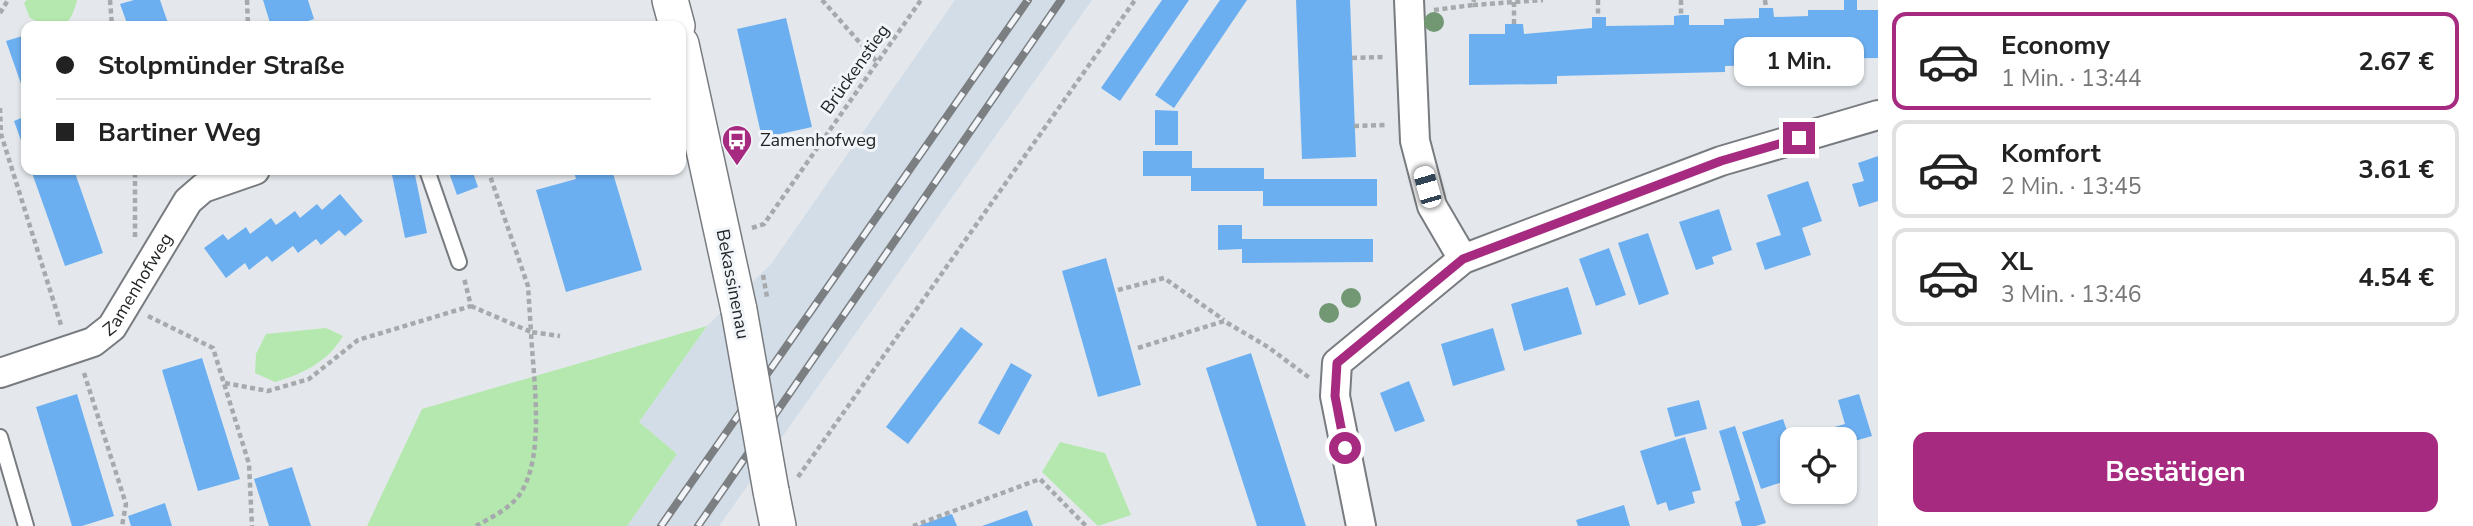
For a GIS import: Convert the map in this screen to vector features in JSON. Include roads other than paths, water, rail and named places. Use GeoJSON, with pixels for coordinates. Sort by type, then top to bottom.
{"type":"FeatureCollection","features":[{"type":"Feature","properties":{"kind":"street"},"geometry":{"type":"LineString","coordinates":[[670,0],[675,21]]}},
{"type":"Feature","properties":{"kind":"street"},"geometry":{"type":"LineString","coordinates":[[1409,7],[1413,124],[1433,206],[1463,259]]}},
{"type":"Feature","properties":{"kind":"street","name":"Bekassinenau"},"geometry":{"type":"LineString","coordinates":[[686,66],[724,234],[778,526]]}},
{"type":"Feature","properties":{"kind":"street"},"geometry":{"type":"LineString","coordinates":[[1360,526],[1335,396],[1337,363],[1463,259],[1721,161],[1878,115]]}},
{"type":"Feature","properties":{"kind":"street","name":"Zamenhofweg"},"geometry":{"type":"LineString","coordinates":[[0,373],[93,342],[112,327],[188,201],[203,188],[241,175]]}},
{"type":"Feature","properties":{"kind":"lane"},"geometry":{"type":"LineString","coordinates":[[429,175],[459,262]]}},
{"type":"Feature","properties":{"kind":"lane"},"geometry":{"type":"LineString","coordinates":[[0,437],[26,526]]}},
{"type":"Feature","properties":{"kind":"railway"},"geometry":{"type":"LineString","coordinates":[[661,526],[1028,0]]}},
{"type":"Feature","properties":{"kind":"railway"},"geometry":{"type":"LineString","coordinates":[[698,526],[1061,0]]}},
{"type":"Feature","properties":{"kind":"place","name":"Zamenhofweg"},"geometry":{"type":"Point","coordinates":[737,167]}}]}
